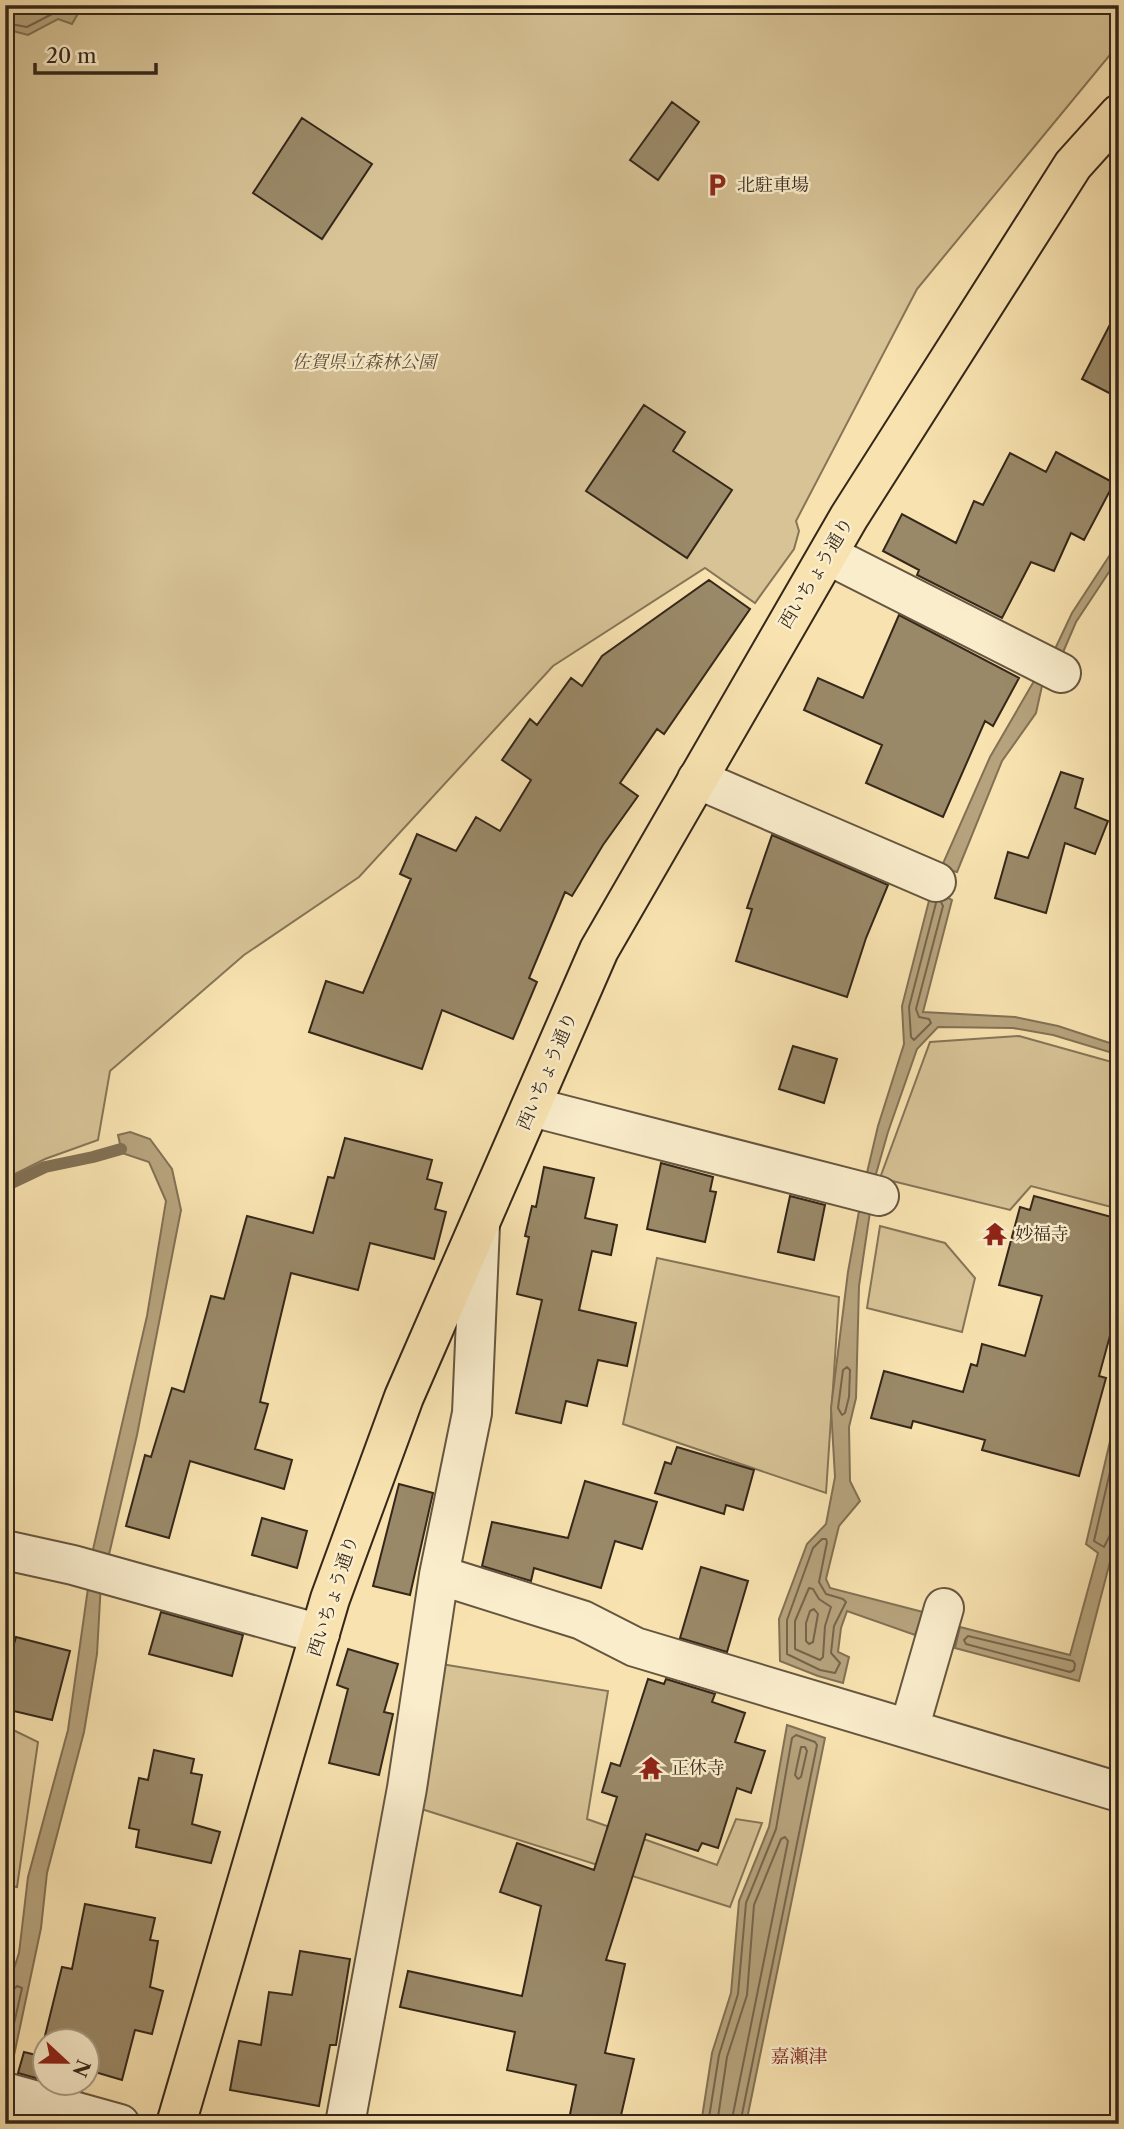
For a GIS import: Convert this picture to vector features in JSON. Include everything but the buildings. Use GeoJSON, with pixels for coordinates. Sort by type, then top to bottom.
{"type":"FeatureCollection","features":[{"type":"Feature","properties":{"kind":"highway","name":"西いちょう通り"},"geometry":{"type":"LineString","coordinates":[[176,2124],[330,1599],[404,1397],[599,950],[849,517],[1073,165],[1119,114]]}},
{"type":"Feature","properties":{"kind":"street"},"geometry":{"type":"LineString","coordinates":[[828,555],[1050,668]]}},
{"type":"Feature","properties":{"kind":"street"},"geometry":{"type":"LineString","coordinates":[[697,779],[936,882]]}},
{"type":"Feature","properties":{"kind":"street"},"geometry":{"type":"LineString","coordinates":[[532,1107],[868,1194]]}},
{"type":"Feature","properties":{"kind":"street"},"geometry":{"type":"LineString","coordinates":[[345,2124],[407,1788],[439,1575],[472,1413],[480,1223]]}},
{"type":"Feature","properties":{"kind":"street"},"geometry":{"type":"LineString","coordinates":[[5,1550],[73,1565],[320,1634]]}},
{"type":"Feature","properties":{"kind":"street"},"geometry":{"type":"LineString","coordinates":[[439,1575],[582,1620],[635,1647],[1119,1792]]}},
{"type":"Feature","properties":{"kind":"street"},"geometry":{"type":"LineString","coordinates":[[909,1729],[944,1608]]}},
{"type":"Feature","properties":{"kind":"street"},"geometry":{"type":"LineString","coordinates":[[5,2092],[120,2124]]}},
{"type":"Feature","properties":{"kind":"green space","name":"佐賀県立森林公園"},"geometry":{"type":"Polygon","coordinates":[[[5,5],[1119,5],[1119,44],[917,289],[796,521],[799,531],[794,549],[755,603],[705,568],[553,666],[359,877],[244,955],[110,1071],[98,1140],[45,1159],[5,1179],[5,5]]]}},
{"type":"Feature","properties":{"kind":"green space"},"geometry":{"type":"Polygon","coordinates":[[[1019,1036],[1119,1064],[1119,1209],[1031,1186],[1010,1210],[880,1178],[930,1042],[1019,1036]]]}},
{"type":"Feature","properties":{"kind":"green space"},"geometry":{"type":"Polygon","coordinates":[[[880,1226],[945,1243],[975,1278],[962,1332],[867,1308],[880,1226]]]}},
{"type":"Feature","properties":{"kind":"green space"},"geometry":{"type":"Polygon","coordinates":[[[657,1258],[839,1297],[826,1493],[623,1424],[657,1258]]]}},
{"type":"Feature","properties":{"kind":"green space"},"geometry":{"type":"Polygon","coordinates":[[[435,1663],[608,1691],[587,1819],[717,1865],[736,1819],[762,1823],[730,1907],[412,1806],[435,1663]]]}},
{"type":"Feature","properties":{"kind":"green space"},"geometry":{"type":"Polygon","coordinates":[[[5,1726],[38,1742],[17,1887],[5,1885],[5,1726]]]}},
{"type":"Feature","properties":{"kind":"water"},"geometry":{"type":"Polygon","coordinates":[[[5,5],[83,5],[72,24],[58,19],[28,35],[5,29],[5,5]]]}},
{"type":"Feature","properties":{"kind":"water"},"geometry":{"type":"Polygon","coordinates":[[[1119,541],[1119,557],[1076,622],[1061,657],[1055,649],[1072,613],[1119,541]]]}},
{"type":"Feature","properties":{"kind":"water"},"geometry":{"type":"Polygon","coordinates":[[[1034,681],[1040,682],[1042,686],[1036,713],[1002,761],[957,872],[941,868],[990,757],[1034,681]]]}},
{"type":"Feature","properties":{"kind":"water"},"geometry":{"type":"Polygon","coordinates":[[[932,889],[952,900],[923,1012],[1015,1017],[1058,1026],[1119,1046],[1119,1055],[1053,1035],[1013,1028],[938,1027],[917,1049],[874,1181],[866,1177],[878,1126],[904,1044],[902,1006],[932,889]]]}},
{"type":"Feature","properties":{"kind":"water"},"geometry":{"type":"Polygon","coordinates":[[[130,1132],[150,1139],[172,1169],[181,1210],[137,1435],[107,1563],[91,1558],[147,1316],[166,1201],[149,1162],[122,1153],[118,1135],[130,1132]]]}},
{"type":"Feature","properties":{"kind":"water"},"geometry":{"type":"Polygon","coordinates":[[[861,1200],[871,1205],[859,1286],[856,1398],[849,1427],[850,1481],[860,1501],[839,1526],[826,1579],[830,1588],[923,1612],[915,1635],[847,1611],[841,1628],[838,1652],[849,1657],[843,1683],[780,1661],[779,1619],[807,1544],[826,1524],[835,1477],[831,1408],[848,1272],[861,1200]]]}},
{"type":"Feature","properties":{"kind":"water"},"geometry":{"type":"Polygon","coordinates":[[[1119,1403],[1119,1527],[1079,1681],[955,1648],[960,1627],[1070,1655],[1098,1553],[1086,1544],[1119,1403]]]}},
{"type":"Feature","properties":{"kind":"water"},"geometry":{"type":"Polygon","coordinates":[[[89,1581],[101,1582],[97,1654],[84,1732],[47,1873],[41,1928],[9,2079],[5,2079],[5,1996],[19,1953],[28,1877],[68,1730],[89,1581]]]}},
{"type":"Feature","properties":{"kind":"water"},"geometry":{"type":"Polygon","coordinates":[[[787,1725],[825,1738],[746,2124],[701,2124],[712,2053],[731,1993],[739,1901],[769,1827],[787,1725]]]}},
{"type":"Feature","properties":{"kind":"waterway"},"geometry":{"type":"LineString","coordinates":[[5,1186],[45,1167],[121,1149]]}},
{"type":"Feature","properties":{"kind":"place","name":"北駐車場"},"geometry":{"type":"Point","coordinates":[717,185]}},
{"type":"Feature","properties":{"kind":"place","name":"妙福寺"},"geometry":{"type":"Point","coordinates":[995,1234]}},
{"type":"Feature","properties":{"kind":"place","name":"正休寺"},"geometry":{"type":"Point","coordinates":[651,1768]}},
{"type":"Feature","properties":{"kind":"district","name":"嘉瀬津"},"geometry":{"type":"Point","coordinates":[799,2056]}}]}
